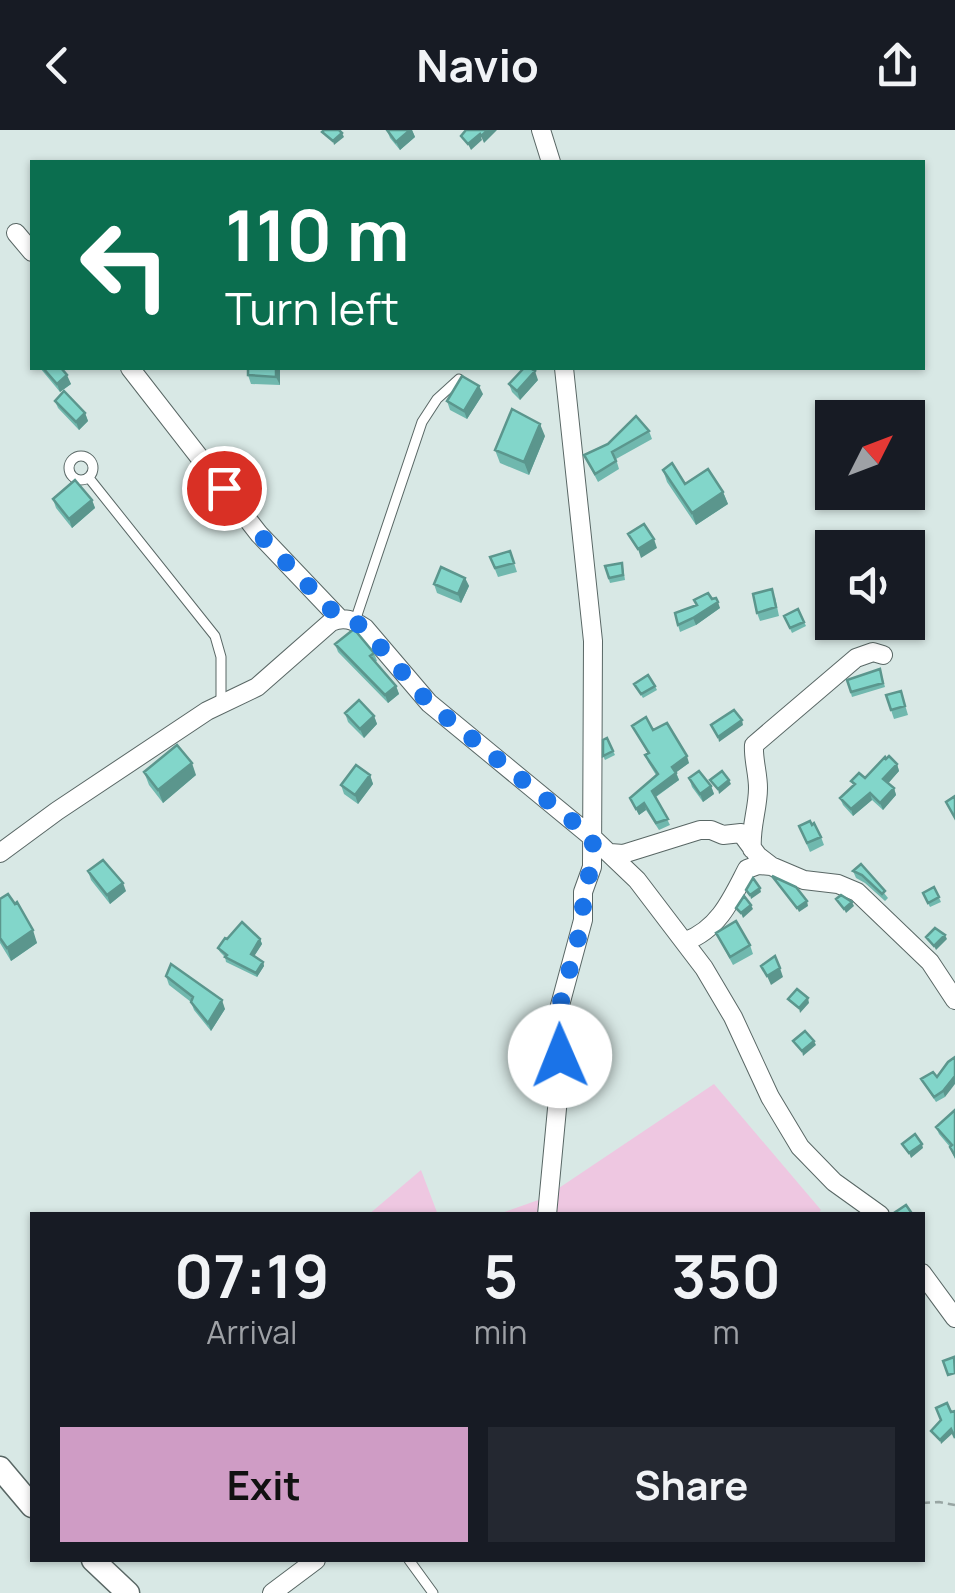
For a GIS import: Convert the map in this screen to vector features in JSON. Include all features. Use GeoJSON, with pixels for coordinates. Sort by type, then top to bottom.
{"type":"FeatureCollection","features":[{"type":"Feature","properties":{"kind":"street"},"geometry":{"type":"LineString","coordinates":[[541,130],[550,160]]}},
{"type":"Feature","properties":{"kind":"street"},"geometry":{"type":"LineString","coordinates":[[16,233],[30,250]]}},
{"type":"Feature","properties":{"kind":"street"},"geometry":{"type":"LineString","coordinates":[[132,370],[259,534],[347,620],[364,628],[429,703],[610,852],[636,880],[686,941],[733,1017],[770,1097],[800,1147],[834,1182],[876,1212]]}},
{"type":"Feature","properties":{"kind":"street"},"geometry":{"type":"LineString","coordinates":[[546,1212],[561,1066],[559,1009],[583,920],[583,892],[592,867],[593,838],[593,641],[564,370]]}},
{"type":"Feature","properties":{"kind":"street"},"geometry":{"type":"LineString","coordinates":[[0,853],[221,703],[257,687],[324,626],[347,620]]}},
{"type":"Feature","properties":{"kind":"street"},"geometry":{"type":"LineString","coordinates":[[752,849],[758,790],[754,745],[856,658],[873,652],[884,654]]}},
{"type":"Feature","properties":{"kind":"street"},"geometry":{"type":"LineString","coordinates":[[610,852],[623,854],[700,830],[723,835],[741,833],[772,866],[804,880],[838,884],[856,892],[930,962],[955,1000]]}},
{"type":"Feature","properties":{"kind":"street"},"geometry":{"type":"LineString","coordinates":[[686,941],[710,928],[732,901],[747,869],[772,866]]}},
{"type":"Feature","properties":{"kind":"street"},"geometry":{"type":"LineString","coordinates":[[925,1277],[955,1318]]}},
{"type":"Feature","properties":{"kind":"street"},"geometry":{"type":"LineString","coordinates":[[0,1468],[30,1504]]}},
{"type":"Feature","properties":{"kind":"street"},"geometry":{"type":"LineString","coordinates":[[95,1562],[128,1593]]}},
{"type":"Feature","properties":{"kind":"street"},"geometry":{"type":"LineString","coordinates":[[272,1593],[313,1562]]}},
{"type":"Feature","properties":{"kind":"lane"},"geometry":{"type":"LineString","coordinates":[[347,620],[422,422],[437,399],[459,379]]}},
{"type":"Feature","properties":{"kind":"lane"},"geometry":{"type":"LineString","coordinates":[[89,478],[215,636],[221,657],[221,703]]}},
{"type":"Feature","properties":{"kind":"lane"},"geometry":{"type":"LineString","coordinates":[[411,1562],[433,1593]]}},
{"type":"Feature","properties":{"kind":"path"},"geometry":{"type":"LineString","coordinates":[[925,1503],[955,1505]]}},
{"type":"Feature","properties":{"kind":"shaded area"},"geometry":{"type":"Polygon","coordinates":[[[714,1084],[821,1210],[504,1212],[544,1198],[714,1084]]]}},
{"type":"Feature","properties":{"kind":"shaded area"},"geometry":{"type":"Polygon","coordinates":[[[421,1170],[437,1212],[372,1212],[421,1170]]]}},
{"type":"Feature","properties":{"kind":"building"},"geometry":{"type":"Polygon","coordinates":[[[324,130],[339,130],[342,133],[333,141],[324,130]]]}},
{"type":"Feature","properties":{"kind":"building"},"geometry":{"type":"Polygon","coordinates":[[[387,130],[410,130],[396,142],[387,130]]]}},
{"type":"Feature","properties":{"kind":"building"},"geometry":{"type":"Polygon","coordinates":[[[466,130],[488,130],[468,144],[461,136],[466,130]]]}},
{"type":"Feature","properties":{"kind":"building"},"geometry":{"type":"Polygon","coordinates":[[[45,370],[63,370],[67,375],[57,384],[45,370]]]}},
{"type":"Feature","properties":{"kind":"building"},"geometry":{"type":"Polygon","coordinates":[[[248,370],[276,370],[276,377],[248,375],[248,370]]]}},
{"type":"Feature","properties":{"kind":"building"},"geometry":{"type":"Polygon","coordinates":[[[522,370],[535,371],[517,391],[509,384],[522,370]]]}},
{"type":"Feature","properties":{"kind":"building"},"geometry":{"type":"Polygon","coordinates":[[[462,376],[479,386],[464,411],[447,401],[462,376]]]}},
{"type":"Feature","properties":{"kind":"building"},"geometry":{"type":"Polygon","coordinates":[[[64,391],[85,413],[76,422],[55,401],[64,391]]]}},
{"type":"Feature","properties":{"kind":"building"},"geometry":{"type":"Polygon","coordinates":[[[512,409],[540,424],[524,462],[495,450],[512,409]]]}},
{"type":"Feature","properties":{"kind":"building"},"geometry":{"type":"Polygon","coordinates":[[[636,416],[649,431],[612,452],[616,461],[595,474],[584,455],[608,444],[636,416]]]}},
{"type":"Feature","properties":{"kind":"building"},"geometry":{"type":"Polygon","coordinates":[[[672,463],[685,484],[708,469],[723,492],[692,513],[663,470],[672,463]]]}},
{"type":"Feature","properties":{"kind":"building"},"geometry":{"type":"Polygon","coordinates":[[[75,480],[92,500],[69,519],[53,499],[75,480]]]}},
{"type":"Feature","properties":{"kind":"building"},"geometry":{"type":"Polygon","coordinates":[[[644,524],[654,539],[638,549],[628,534],[644,524]]]}},
{"type":"Feature","properties":{"kind":"building"},"geometry":{"type":"Polygon","coordinates":[[[510,551],[514,563],[495,568],[490,557],[510,551]]]}},
{"type":"Feature","properties":{"kind":"building"},"geometry":{"type":"Polygon","coordinates":[[[622,563],[623,575],[609,578],[605,566],[622,563]]]}},
{"type":"Feature","properties":{"kind":"building"},"geometry":{"type":"Polygon","coordinates":[[[441,567],[465,578],[458,594],[434,584],[441,567]]]}},
{"type":"Feature","properties":{"kind":"building"},"geometry":{"type":"Polygon","coordinates":[[[772,589],[776,607],[757,613],[753,594],[772,589]]]}},
{"type":"Feature","properties":{"kind":"building"},"geometry":{"type":"Polygon","coordinates":[[[708,593],[718,602],[678,625],[675,613],[697,605],[694,600],[708,593]]]}},
{"type":"Feature","properties":{"kind":"building"},"geometry":{"type":"Polygon","coordinates":[[[798,609],[804,622],[790,628],[784,616],[798,609]]]}},
{"type":"Feature","properties":{"kind":"building"},"geometry":{"type":"Polygon","coordinates":[[[354,629],[374,653],[370,656],[396,686],[385,695],[335,644],[354,629]]]}},
{"type":"Feature","properties":{"kind":"building"},"geometry":{"type":"Polygon","coordinates":[[[880,669],[883,683],[851,692],[847,680],[880,669]]]}},
{"type":"Feature","properties":{"kind":"building"},"geometry":{"type":"Polygon","coordinates":[[[648,675],[655,686],[641,694],[634,684],[648,675]]]}},
{"type":"Feature","properties":{"kind":"building"},"geometry":{"type":"Polygon","coordinates":[[[901,691],[905,706],[891,710],[886,695],[901,691]]]}},
{"type":"Feature","properties":{"kind":"building"},"geometry":{"type":"Polygon","coordinates":[[[359,700],[374,716],[360,729],[345,713],[359,700]]]}},
{"type":"Feature","properties":{"kind":"building"},"geometry":{"type":"Polygon","coordinates":[[[734,710],[742,720],[718,737],[711,725],[734,710]]]}},
{"type":"Feature","properties":{"kind":"building"},"geometry":{"type":"Polygon","coordinates":[[[646,717],[653,730],[667,723],[687,756],[672,767],[676,773],[652,791],[668,819],[656,823],[644,803],[636,809],[630,798],[658,774],[632,726],[646,717]]]}},
{"type":"Feature","properties":{"kind":"building"},"geometry":{"type":"Polygon","coordinates":[[[607,738],[613,751],[603,756],[603,740],[607,738]]]}},
{"type":"Feature","properties":{"kind":"building"},"geometry":{"type":"Polygon","coordinates":[[[177,745],[192,763],[158,790],[144,772],[177,745]]]}},
{"type":"Feature","properties":{"kind":"building"},"geometry":{"type":"Polygon","coordinates":[[[889,756],[897,764],[883,779],[894,788],[880,803],[870,793],[851,809],[840,798],[855,784],[851,781],[859,773],[865,778],[889,756]]]}},
{"type":"Feature","properties":{"kind":"building"},"geometry":{"type":"Polygon","coordinates":[[[356,765],[370,775],[355,795],[341,785],[356,765]]]}},
{"type":"Feature","properties":{"kind":"building"},"geometry":{"type":"Polygon","coordinates":[[[699,771],[711,786],[700,794],[689,778],[699,771]]]}},
{"type":"Feature","properties":{"kind":"building"},"geometry":{"type":"Polygon","coordinates":[[[722,771],[729,780],[718,789],[710,780],[722,771]]]}},
{"type":"Feature","properties":{"kind":"building"},"geometry":{"type":"Polygon","coordinates":[[[955,796],[955,818],[946,802],[955,796]]]}},
{"type":"Feature","properties":{"kind":"building"},"geometry":{"type":"Polygon","coordinates":[[[810,821],[821,837],[807,843],[799,826],[810,821]]]}},
{"type":"Feature","properties":{"kind":"building"},"geometry":{"type":"Polygon","coordinates":[[[103,860],[123,883],[107,895],[88,871],[103,860]]]}},
{"type":"Feature","properties":{"kind":"building"},"geometry":{"type":"Polygon","coordinates":[[[861,864],[885,891],[882,894],[853,871],[861,864]]]}},
{"type":"Feature","properties":{"kind":"building"},"geometry":{"type":"Polygon","coordinates":[[[772,876],[796,887],[807,901],[797,908],[772,876]]]}},
{"type":"Feature","properties":{"kind":"building"},"geometry":{"type":"Polygon","coordinates":[[[753,878],[760,888],[750,895],[746,890],[753,878]]]}},
{"type":"Feature","properties":{"kind":"building"},"geometry":{"type":"Polygon","coordinates":[[[934,887],[939,897],[928,903],[923,893],[934,887]]]}},
{"type":"Feature","properties":{"kind":"building"},"geometry":{"type":"Polygon","coordinates":[[[8,894],[33,930],[7,948],[0,938],[0,899],[8,894]]]}},
{"type":"Feature","properties":{"kind":"building"},"geometry":{"type":"Polygon","coordinates":[[[841,895],[852,902],[844,909],[836,899],[841,895]]]}},
{"type":"Feature","properties":{"kind":"building"},"geometry":{"type":"Polygon","coordinates":[[[744,896],[751,905],[741,913],[736,908],[744,896]]]}},
{"type":"Feature","properties":{"kind":"building"},"geometry":{"type":"Polygon","coordinates":[[[736,921],[750,945],[730,957],[716,933],[736,921]]]}},
{"type":"Feature","properties":{"kind":"building"},"geometry":{"type":"Polygon","coordinates":[[[242,922],[260,939],[251,954],[263,962],[256,973],[225,957],[218,948],[242,922]]]}},
{"type":"Feature","properties":{"kind":"building"},"geometry":{"type":"Polygon","coordinates":[[[935,928],[945,935],[934,946],[926,937],[935,928]]]}},
{"type":"Feature","properties":{"kind":"building"},"geometry":{"type":"Polygon","coordinates":[[[775,956],[780,968],[767,976],[761,966],[775,956]]]}},
{"type":"Feature","properties":{"kind":"building"},"geometry":{"type":"Polygon","coordinates":[[[171,964],[222,1000],[208,1023],[191,1002],[193,997],[166,976],[171,964]]]}},
{"type":"Feature","properties":{"kind":"building"},"geometry":{"type":"Polygon","coordinates":[[[797,989],[808,998],[799,1008],[788,999],[797,989]]]}},
{"type":"Feature","properties":{"kind":"building"},"geometry":{"type":"Polygon","coordinates":[[[805,1031],[814,1041],[802,1051],[793,1041],[805,1031]]]}},
{"type":"Feature","properties":{"kind":"building"},"geometry":{"type":"Polygon","coordinates":[[[955,1057],[955,1076],[934,1097],[921,1079],[933,1072],[937,1077],[955,1057]]]}},
{"type":"Feature","properties":{"kind":"building"},"geometry":{"type":"Polygon","coordinates":[[[955,1110],[955,1156],[952,1145],[936,1127],[955,1110]]]}},
{"type":"Feature","properties":{"kind":"building"},"geometry":{"type":"Polygon","coordinates":[[[915,1134],[922,1144],[909,1153],[902,1144],[915,1134]]]}},
{"type":"Feature","properties":{"kind":"building"},"geometry":{"type":"Polygon","coordinates":[[[954,1357],[955,1373],[948,1375],[943,1361],[954,1357]]]}},
{"type":"Feature","properties":{"kind":"building"},"geometry":{"type":"Polygon","coordinates":[[[947,1403],[951,1412],[955,1411],[955,1438],[951,1429],[940,1440],[931,1431],[941,1420],[936,1408],[947,1403]]]}},
{"type":"Feature","properties":{"kind":"route"},"geometry":{"type":"LineString","coordinates":[[224,488],[259,534],[339,618],[364,628],[429,703],[593,838],[592,867],[583,892],[583,920],[559,1009],[560,1056]]}}]}
